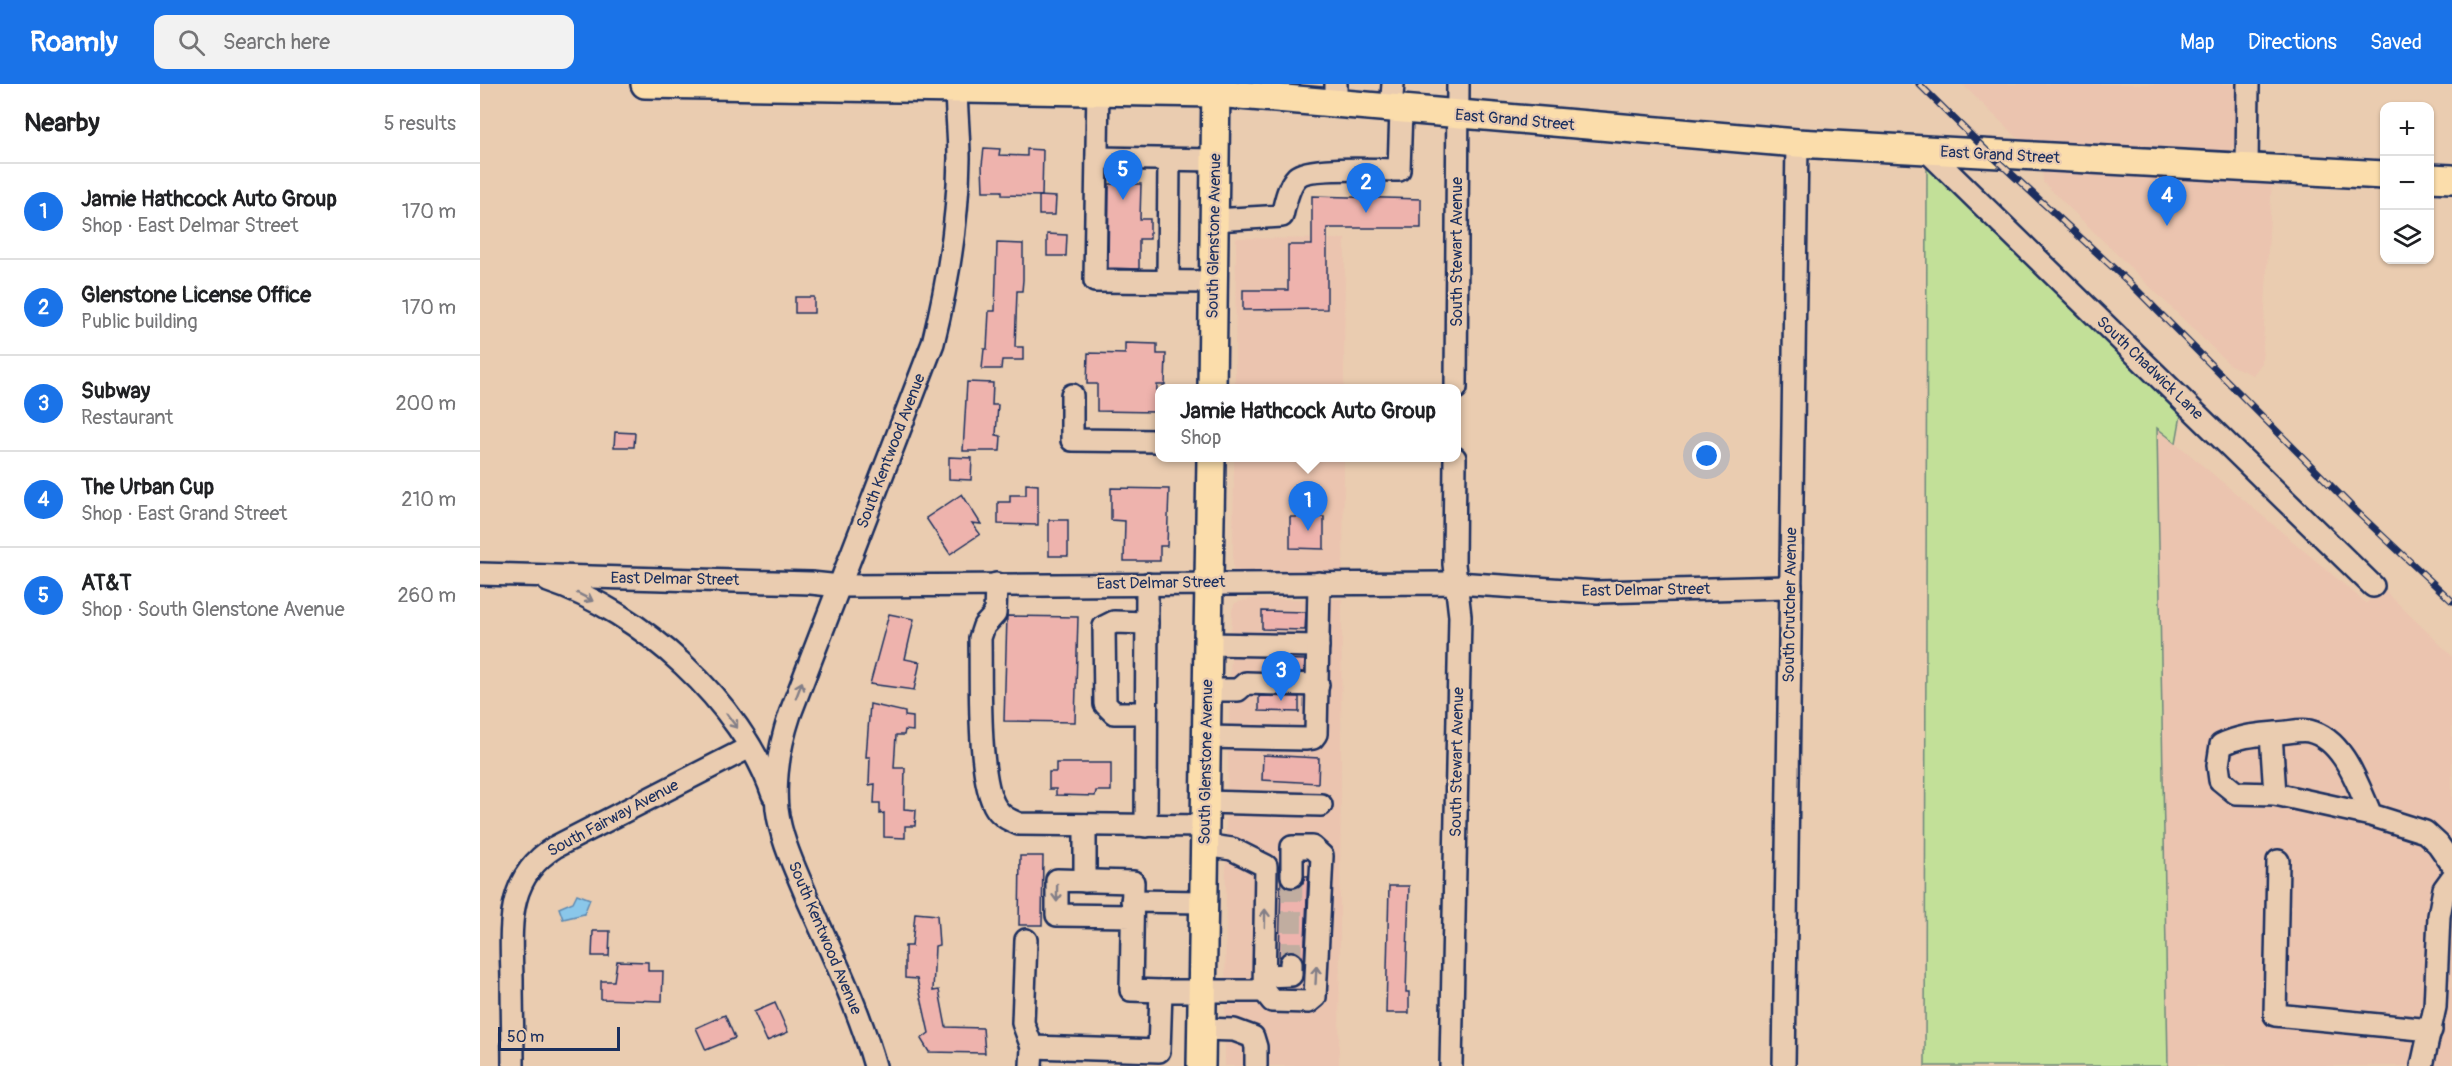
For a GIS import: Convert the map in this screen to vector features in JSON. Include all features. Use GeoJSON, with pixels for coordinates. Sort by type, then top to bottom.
{"type":"FeatureCollection","features":[{"type":"Feature","properties":{"kind":"main road","name":"East Grand Street"},"geometry":{"type":"LineString","coordinates":[[645,84],[1216,88],[1336,93],[1395,101],[1458,116],[1797,143],[2380,176]]}},
{"type":"Feature","properties":{"kind":"main road","name":"South Glenstone Avenue"},"geometry":{"type":"LineString","coordinates":[[1212,384],[1216,88]]}},
{"type":"Feature","properties":{"kind":"main road"},"geometry":{"type":"LineString","coordinates":[[2434,178],[2452,179]]}},
{"type":"Feature","properties":{"kind":"main road","name":"South Glenstone Avenue"},"geometry":{"type":"LineString","coordinates":[[1201,1066],[1211,462]]}},
{"type":"Feature","properties":{"kind":"street","name":"South Stewart Avenue"},"geometry":{"type":"LineString","coordinates":[[1456,384],[1458,84]]}},
{"type":"Feature","properties":{"kind":"street"},"geometry":{"type":"LineString","coordinates":[[2247,168],[2248,84]]}},
{"type":"Feature","properties":{"kind":"street","name":"South Kentwood Avenue"},"geometry":{"type":"LineString","coordinates":[[777,808],[777,776],[785,729],[933,342],[941,312],[952,250],[958,187],[956,86]]}},
{"type":"Feature","properties":{"kind":"street"},"geometry":{"type":"LineString","coordinates":[[1098,88],[1095,281],[1213,282]]}},
{"type":"Feature","properties":{"kind":"street"},"geometry":{"type":"LineString","coordinates":[[1214,220],[1282,216],[1290,188],[1298,176],[1312,170],[1399,170],[1395,101]]}},
{"type":"Feature","properties":{"kind":"street","name":"South Crutcher Avenue"},"geometry":{"type":"LineString","coordinates":[[1784,1066],[1797,143]]}},
{"type":"Feature","properties":{"kind":"street","name":"South Chadwick Lane"},"geometry":{"type":"LineString","coordinates":[[1927,151],[2373,586]]}},
{"type":"Feature","properties":{"kind":"street"},"geometry":{"type":"LineString","coordinates":[[1097,158],[1215,160]]}},
{"type":"Feature","properties":{"kind":"street"},"geometry":{"type":"LineString","coordinates":[[1168,281],[1169,159]]}},
{"type":"Feature","properties":{"kind":"street"},"geometry":{"type":"LineString","coordinates":[[1072,395],[1072,440],[1155,441]]}},
{"type":"Feature","properties":{"kind":"street","name":"South Stewart Avenue"},"geometry":{"type":"LineString","coordinates":[[1451,1066],[1460,616],[1454,564],[1455,462]]}},
{"type":"Feature","properties":{"kind":"street","name":"East Delmar Street"},"geometry":{"type":"LineString","coordinates":[[480,574],[811,583],[840,586],[1456,583],[1597,592],[1791,587]]}},
{"type":"Feature","properties":{"kind":"street","name":"East Delmar Street"},"geometry":{"type":"LineString","coordinates":[[531,575],[599,604],[649,636],[700,682],[750,747]]}},
{"type":"Feature","properties":{"kind":"street"},"geometry":{"type":"LineString","coordinates":[[1206,737],[1312,738],[1317,727],[1319,583]]}},
{"type":"Feature","properties":{"kind":"street"},"geometry":{"type":"LineString","coordinates":[[996,584],[995,614],[984,626],[980,638],[985,777],[996,807],[1005,818],[1018,824],[1146,826],[1205,824],[1321,805]]}},
{"type":"Feature","properties":{"kind":"street"},"geometry":{"type":"LineString","coordinates":[[1146,826],[1147,584]]}},
{"type":"Feature","properties":{"kind":"street"},"geometry":{"type":"LineString","coordinates":[[1146,713],[1114,712],[1105,704],[1104,627],[1114,622],[1147,623]]}},
{"type":"Feature","properties":{"kind":"street"},"geometry":{"type":"LineString","coordinates":[[1208,644],[1318,646]]}},
{"type":"Feature","properties":{"kind":"street"},"geometry":{"type":"LineString","coordinates":[[1207,690],[1238,690],[1246,683],[1318,685]]}},
{"type":"Feature","properties":{"kind":"street"},"geometry":{"type":"LineString","coordinates":[[2371,815],[2355,780],[2334,744],[2323,736],[2307,731],[2271,734],[2237,737],[2221,745],[2218,765],[2220,780],[2236,793],[2276,794],[2371,815],[2425,832],[2438,844],[2452,864]]}},
{"type":"Feature","properties":{"kind":"street"},"geometry":{"type":"LineString","coordinates":[[2271,734],[2276,794]]}},
{"type":"Feature","properties":{"kind":"street","name":"South Kentwood Avenue"},"geometry":{"type":"LineString","coordinates":[[750,747],[766,776],[777,808],[786,848],[864,1029],[875,1066]]}},
{"type":"Feature","properties":{"kind":"street","name":"South Fairway Avenue"},"geometry":{"type":"LineString","coordinates":[[513,1066],[511,925],[515,900],[530,868],[555,847],[750,747]]}},
{"type":"Feature","properties":{"kind":"street"},"geometry":{"type":"LineString","coordinates":[[1205,824],[1232,849],[1266,866],[1292,870],[1292,847],[1312,847],[1322,856],[1315,997],[1309,1002],[1272,1001],[1264,984],[1266,866]]}},
{"type":"Feature","properties":{"kind":"street"},"geometry":{"type":"LineString","coordinates":[[1085,825],[1085,881]]}},
{"type":"Feature","properties":{"kind":"street"},"geometry":{"type":"LineString","coordinates":[[2278,861],[2276,1015],[2431,1030]]}},
{"type":"Feature","properties":{"kind":"street"},"geometry":{"type":"LineString","coordinates":[[2422,1066],[2435,1007],[2439,916],[2444,889],[2452,878]]}},
{"type":"Feature","properties":{"kind":"street"},"geometry":{"type":"LineString","coordinates":[[1203,902],[1132,908],[1057,915],[1057,880],[1133,882],[1132,908],[1131,990],[1202,991],[1264,984],[1291,975],[1291,963]]}},
{"type":"Feature","properties":{"kind":"street"},"geometry":{"type":"LineString","coordinates":[[1026,940],[1023,1023],[1032,1057],[1159,1051],[1161,991]]}},
{"type":"Feature","properties":{"kind":"street"},"geometry":{"type":"LineString","coordinates":[[1201,1029],[1234,1030],[1253,1037],[1256,1047],[1256,1066]]}},
{"type":"Feature","properties":{"kind":"shaded area"},"geometry":{"type":"Polygon","coordinates":[[[1962,84],[2238,84],[2237,137],[2235,145],[2228,153],[2217,157],[2025,145],[1962,84]]]}},
{"type":"Feature","properties":{"kind":"shaded area"},"geometry":{"type":"Polygon","coordinates":[[[2042,166],[2272,179],[2262,363],[2253,375],[2230,365],[2043,182],[2042,166]]]}},
{"type":"Feature","properties":{"kind":"shaded area"},"geometry":{"type":"Polygon","coordinates":[[[1236,238],[1345,239],[1344,384],[1235,384],[1236,238]]]}},
{"type":"Feature","properties":{"kind":"shaded area"},"geometry":{"type":"Polygon","coordinates":[[[2157,427],[2366,603],[2383,589],[2452,656],[2452,1066],[2168,1066],[2157,427]]]}},
{"type":"Feature","properties":{"kind":"shaded area"},"geometry":{"type":"Polygon","coordinates":[[[1234,462],[1344,462],[1343,579],[1236,574],[1233,568],[1234,462]]]}},
{"type":"Feature","properties":{"kind":"shaded area"},"geometry":{"type":"Polygon","coordinates":[[[1251,599],[1342,599],[1339,1066],[1225,1066],[1226,835],[1232,610],[1235,603],[1251,599]]]}},
{"type":"Feature","properties":{"kind":"green space"},"geometry":{"type":"Polygon","coordinates":[[[1927,165],[2181,415],[2176,443],[2157,428],[2168,1066],[1925,1066],[1927,165]]]}},
{"type":"Feature","properties":{"kind":"water"},"geometry":{"type":"Polygon","coordinates":[[[577,894],[590,899],[584,914],[563,919],[559,908],[573,902],[577,894]]]}},
{"type":"Feature","properties":{"kind":"building"},"geometry":{"type":"Polygon","coordinates":[[[984,148],[1000,149],[999,155],[1027,156],[1027,149],[1043,150],[1042,196],[1002,195],[1002,191],[983,191],[984,148]]]}},
{"type":"Feature","properties":{"kind":"building"},"geometry":{"type":"Polygon","coordinates":[[[1109,184],[1141,184],[1140,219],[1150,219],[1150,239],[1139,239],[1139,269],[1108,268],[1109,184]]]}},
{"type":"Feature","properties":{"kind":"building"},"geometry":{"type":"Polygon","coordinates":[[[1039,196],[1056,197],[1055,215],[1039,215],[1039,196]]]}},
{"type":"Feature","properties":{"kind":"building"},"geometry":{"type":"Polygon","coordinates":[[[1312,196],[1421,199],[1421,228],[1327,228],[1327,309],[1243,310],[1243,290],[1288,290],[1288,245],[1312,245],[1312,196]]]}},
{"type":"Feature","properties":{"kind":"building"},"geometry":{"type":"Polygon","coordinates":[[[1047,234],[1067,235],[1066,256],[1047,256],[1047,234]]]}},
{"type":"Feature","properties":{"kind":"building"},"geometry":{"type":"Polygon","coordinates":[[[997,243],[1023,244],[1023,280],[1022,291],[1017,291],[1015,347],[1023,347],[1023,360],[1002,360],[1001,369],[982,369],[984,349],[987,349],[989,311],[995,311],[997,243]]]}},
{"type":"Feature","properties":{"kind":"building"},"geometry":{"type":"Polygon","coordinates":[[[795,297],[814,297],[814,313],[795,313],[795,297]]]}},
{"type":"Feature","properties":{"kind":"building"},"geometry":{"type":"Polygon","coordinates":[[[1125,343],[1157,344],[1157,354],[1166,354],[1165,384],[1155,384],[1155,412],[1097,411],[1097,384],[1087,384],[1088,353],[1125,354],[1125,343]]]}},
{"type":"Feature","properties":{"kind":"building"},"geometry":{"type":"Polygon","coordinates":[[[967,382],[993,383],[992,405],[998,405],[996,435],[1001,436],[1000,451],[963,451],[967,382]]]}},
{"type":"Feature","properties":{"kind":"building"},"geometry":{"type":"Polygon","coordinates":[[[615,432],[635,433],[634,447],[614,447],[615,432]]]}},
{"type":"Feature","properties":{"kind":"building"},"geometry":{"type":"Polygon","coordinates":[[[949,457],[972,458],[971,480],[949,479],[949,457]]]}},
{"type":"Feature","properties":{"kind":"building"},"geometry":{"type":"Polygon","coordinates":[[[1026,484],[1038,485],[1038,525],[998,524],[998,502],[1010,502],[1010,495],[1026,495],[1026,484]]]}},
{"type":"Feature","properties":{"kind":"building"},"geometry":{"type":"Polygon","coordinates":[[[1111,488],[1169,489],[1167,546],[1160,546],[1160,561],[1124,561],[1125,521],[1111,520],[1111,488]]]}},
{"type":"Feature","properties":{"kind":"building"},"geometry":{"type":"Polygon","coordinates":[[[962,494],[981,524],[972,523],[980,534],[950,554],[926,518],[962,494]]]}},
{"type":"Feature","properties":{"kind":"building"},"geometry":{"type":"Polygon","coordinates":[[[1290,517],[1324,517],[1324,549],[1290,548],[1290,517]]]}},
{"type":"Feature","properties":{"kind":"building"},"geometry":{"type":"Polygon","coordinates":[[[1049,520],[1068,520],[1068,556],[1049,556],[1049,520]]]}},
{"type":"Feature","properties":{"kind":"building"},"geometry":{"type":"Polygon","coordinates":[[[1262,611],[1306,612],[1305,630],[1262,629],[1262,611]]]}},
{"type":"Feature","properties":{"kind":"building"},"geometry":{"type":"Polygon","coordinates":[[[889,614],[914,619],[905,659],[920,662],[914,690],[870,684],[889,614]]]}},
{"type":"Feature","properties":{"kind":"building"},"geometry":{"type":"Polygon","coordinates":[[[1007,616],[1078,617],[1075,722],[1004,721],[1007,616]]]}},
{"type":"Feature","properties":{"kind":"building"},"geometry":{"type":"Polygon","coordinates":[[[1263,659],[1305,660],[1304,672],[1263,671],[1263,659]]]}},
{"type":"Feature","properties":{"kind":"building"},"geometry":{"type":"Polygon","coordinates":[[[1259,696],[1299,697],[1299,712],[1259,711],[1259,696]]]}},
{"type":"Feature","properties":{"kind":"building"},"geometry":{"type":"Polygon","coordinates":[[[870,704],[905,712],[905,716],[913,717],[913,731],[905,730],[904,735],[896,735],[894,768],[905,768],[904,809],[916,810],[915,826],[905,826],[905,838],[884,837],[884,813],[880,814],[880,803],[874,803],[875,784],[869,785],[870,757],[866,757],[870,704]]]}},
{"type":"Feature","properties":{"kind":"building"},"geometry":{"type":"Polygon","coordinates":[[[1263,755],[1319,758],[1318,783],[1262,780],[1263,755]]]}},
{"type":"Feature","properties":{"kind":"building"},"geometry":{"type":"Polygon","coordinates":[[[1056,763],[1111,763],[1111,791],[1096,791],[1095,796],[1056,795],[1056,789],[1049,789],[1049,772],[1056,772],[1056,763]]]}},
{"type":"Feature","properties":{"kind":"building"},"geometry":{"type":"Polygon","coordinates":[[[1020,856],[1043,856],[1042,925],[1019,925],[1020,856]]]}},
{"type":"Feature","properties":{"kind":"building"},"geometry":{"type":"Polygon","coordinates":[[[1305,876],[1308,876],[1304,963],[1302,956],[1292,950],[1284,952],[1279,959],[1281,881],[1285,887],[1293,889],[1303,883],[1305,876]]]}},
{"type":"Feature","properties":{"kind":"building"},"geometry":{"type":"Polygon","coordinates":[[[1389,886],[1409,886],[1406,992],[1409,992],[1409,1013],[1386,1013],[1389,886]]]}},
{"type":"Feature","properties":{"kind":"building"},"geometry":{"type":"Polygon","coordinates":[[[915,913],[937,915],[939,945],[935,946],[933,991],[939,990],[946,1027],[983,1028],[985,1053],[929,1052],[921,1039],[929,1033],[917,979],[905,978],[905,946],[912,946],[915,913]]]}},
{"type":"Feature","properties":{"kind":"building"},"geometry":{"type":"Polygon","coordinates":[[[593,931],[610,931],[609,956],[592,956],[593,931]]]}},
{"type":"Feature","properties":{"kind":"building"},"geometry":{"type":"Polygon","coordinates":[[[617,961],[648,962],[648,971],[663,971],[662,1001],[601,999],[601,981],[614,981],[617,961]]]}},
{"type":"Feature","properties":{"kind":"building"},"geometry":{"type":"Polygon","coordinates":[[[775,1003],[788,1032],[767,1041],[754,1012],[775,1003]]]}},
{"type":"Feature","properties":{"kind":"building"},"geometry":{"type":"Polygon","coordinates":[[[725,1015],[735,1038],[706,1050],[696,1028],[725,1015]]]}},
{"type":"Feature","properties":{"kind":"tunnel"},"geometry":{"type":"LineString","coordinates":[[1291,963],[1292,876]]}},
{"type":"Feature","properties":{"kind":"railway"},"geometry":{"type":"LineString","coordinates":[[1919,84],[1991,155],[2133,286],[2356,511],[2452,601]]}},
{"type":"Feature","properties":{"kind":"place","name":"AT&T"},"geometry":{"type":"Point","coordinates":[1123,200]}},
{"type":"Feature","properties":{"kind":"place","name":"Glenstone License Office"},"geometry":{"type":"Point","coordinates":[1366,213]}},
{"type":"Feature","properties":{"kind":"place","name":"The Urban Cup"},"geometry":{"type":"Point","coordinates":[2167,226]}},
{"type":"Feature","properties":{"kind":"place","name":"Jamie Hathcock Auto Group"},"geometry":{"type":"Point","coordinates":[1308,531]}},
{"type":"Feature","properties":{"kind":"place","name":"Subway"},"geometry":{"type":"Point","coordinates":[1281,701]}}]}
